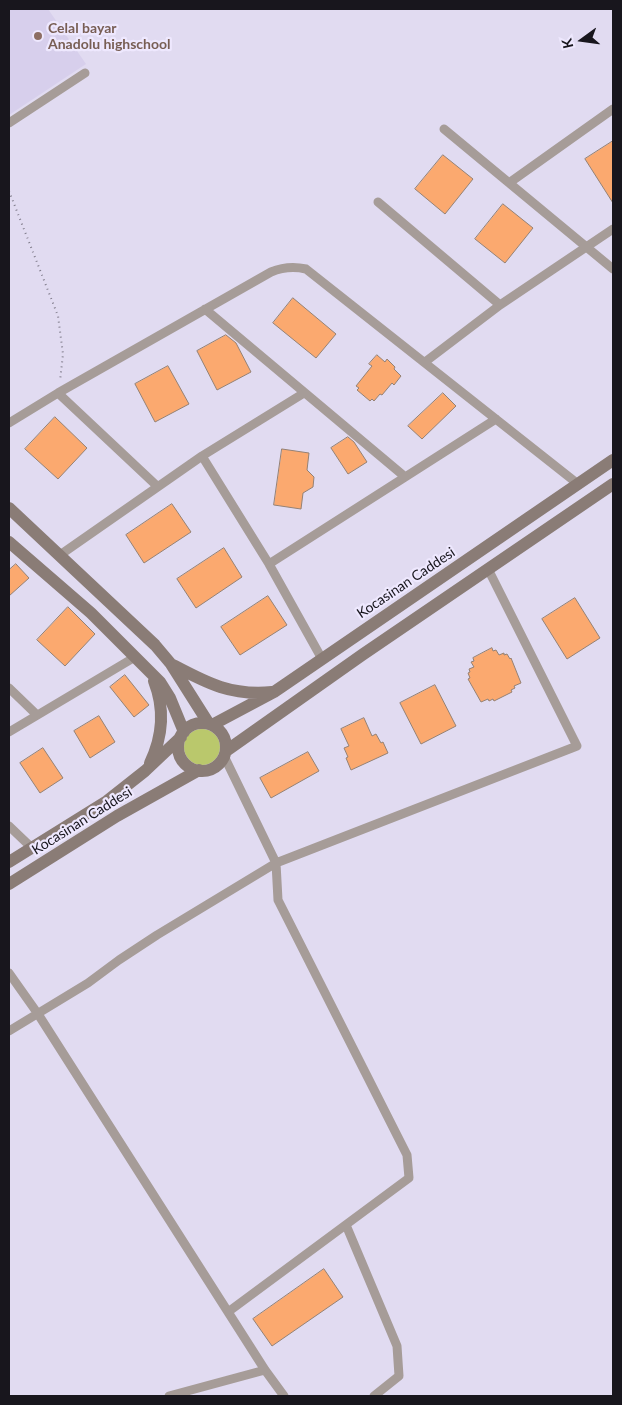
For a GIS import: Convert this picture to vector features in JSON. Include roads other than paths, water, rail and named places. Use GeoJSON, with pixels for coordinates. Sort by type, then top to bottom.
{"type":"FeatureCollection","features":[{"type":"Feature","properties":{"kind":"main road","name":"Kocasinan Caddesi"},"geometry":{"type":"LineString","coordinates":[[211,725],[274,692],[613,460]]}},
{"type":"Feature","properties":{"kind":"main road"},"geometry":{"type":"LineString","coordinates":[[211,725],[194,724],[182,734],[179,743],[180,755],[187,765],[198,770],[211,769],[216,766],[225,754],[488,569],[613,484]]}},
{"type":"Feature","properties":{"kind":"main road"},"geometry":{"type":"LineString","coordinates":[[9,508],[155,645],[171,664],[211,725],[222,733],[226,744],[225,754]]}},
{"type":"Feature","properties":{"kind":"main road"},"geometry":{"type":"LineString","coordinates":[[9,542],[91,613],[150,672],[166,690],[182,734]]}},
{"type":"Feature","properties":{"kind":"main road"},"geometry":{"type":"LineString","coordinates":[[171,664],[207,683],[223,689],[251,693],[274,692]]}},
{"type":"Feature","properties":{"kind":"main road"},"geometry":{"type":"LineString","coordinates":[[145,771],[158,745],[162,726],[159,695],[150,672]]}},
{"type":"Feature","properties":{"kind":"main road","name":"Kocasinan Caddesi"},"geometry":{"type":"LineString","coordinates":[[9,862],[107,801],[145,771],[182,734]]}},
{"type":"Feature","properties":{"kind":"main road","name":"Kocasinan Caddesi"},"geometry":{"type":"LineString","coordinates":[[9,884],[117,816],[198,770]]}},
{"type":"Feature","properties":{"kind":"street"},"geometry":{"type":"LineString","coordinates":[[9,123],[84,72]]}},
{"type":"Feature","properties":{"kind":"street"},"geometry":{"type":"LineString","coordinates":[[509,183],[613,109]]}},
{"type":"Feature","properties":{"kind":"street"},"geometry":{"type":"LineString","coordinates":[[444,129],[613,269]]}},
{"type":"Feature","properties":{"kind":"street"},"geometry":{"type":"LineString","coordinates":[[378,202],[500,305]]}},
{"type":"Feature","properties":{"kind":"street"},"geometry":{"type":"LineString","coordinates":[[425,362],[500,305],[613,229]]}},
{"type":"Feature","properties":{"kind":"street"},"geometry":{"type":"LineString","coordinates":[[9,423],[58,393],[271,272],[286,267],[306,269],[578,484]]}},
{"type":"Feature","properties":{"kind":"street"},"geometry":{"type":"LineString","coordinates":[[205,309],[404,476]]}},
{"type":"Feature","properties":{"kind":"street"},"geometry":{"type":"LineString","coordinates":[[58,393],[157,486]]}},
{"type":"Feature","properties":{"kind":"street"},"geometry":{"type":"LineString","coordinates":[[60,555],[202,456],[304,393]]}},
{"type":"Feature","properties":{"kind":"street"},"geometry":{"type":"LineString","coordinates":[[268,564],[496,419]]}},
{"type":"Feature","properties":{"kind":"street"},"geometry":{"type":"LineString","coordinates":[[202,456],[268,564],[322,659]]}},
{"type":"Feature","properties":{"kind":"street"},"geometry":{"type":"LineString","coordinates":[[9,1031],[88,983],[157,934],[276,863],[576,746],[488,569]]}},
{"type":"Feature","properties":{"kind":"street"},"geometry":{"type":"LineString","coordinates":[[9,732],[135,657]]}},
{"type":"Feature","properties":{"kind":"street"},"geometry":{"type":"LineString","coordinates":[[9,688],[37,716]]}},
{"type":"Feature","properties":{"kind":"street"},"geometry":{"type":"LineString","coordinates":[[225,754],[276,863],[278,900],[407,1155],[409,1178],[228,1312]]}},
{"type":"Feature","properties":{"kind":"street"},"geometry":{"type":"LineString","coordinates":[[9,826],[32,848]]}},
{"type":"Feature","properties":{"kind":"street"},"geometry":{"type":"LineString","coordinates":[[9,973],[38,1014],[265,1370],[284,1396]]}},
{"type":"Feature","properties":{"kind":"street"},"geometry":{"type":"LineString","coordinates":[[346,1225],[397,1346],[399,1376],[374,1396]]}},
{"type":"Feature","properties":{"kind":"street"},"geometry":{"type":"LineString","coordinates":[[169,1396],[265,1370]]}},
{"type":"Feature","properties":{"kind":"place","name":"Celal bayar Anadolu highschool"},"geometry":{"type":"Point","coordinates":[38,36]}}]}
